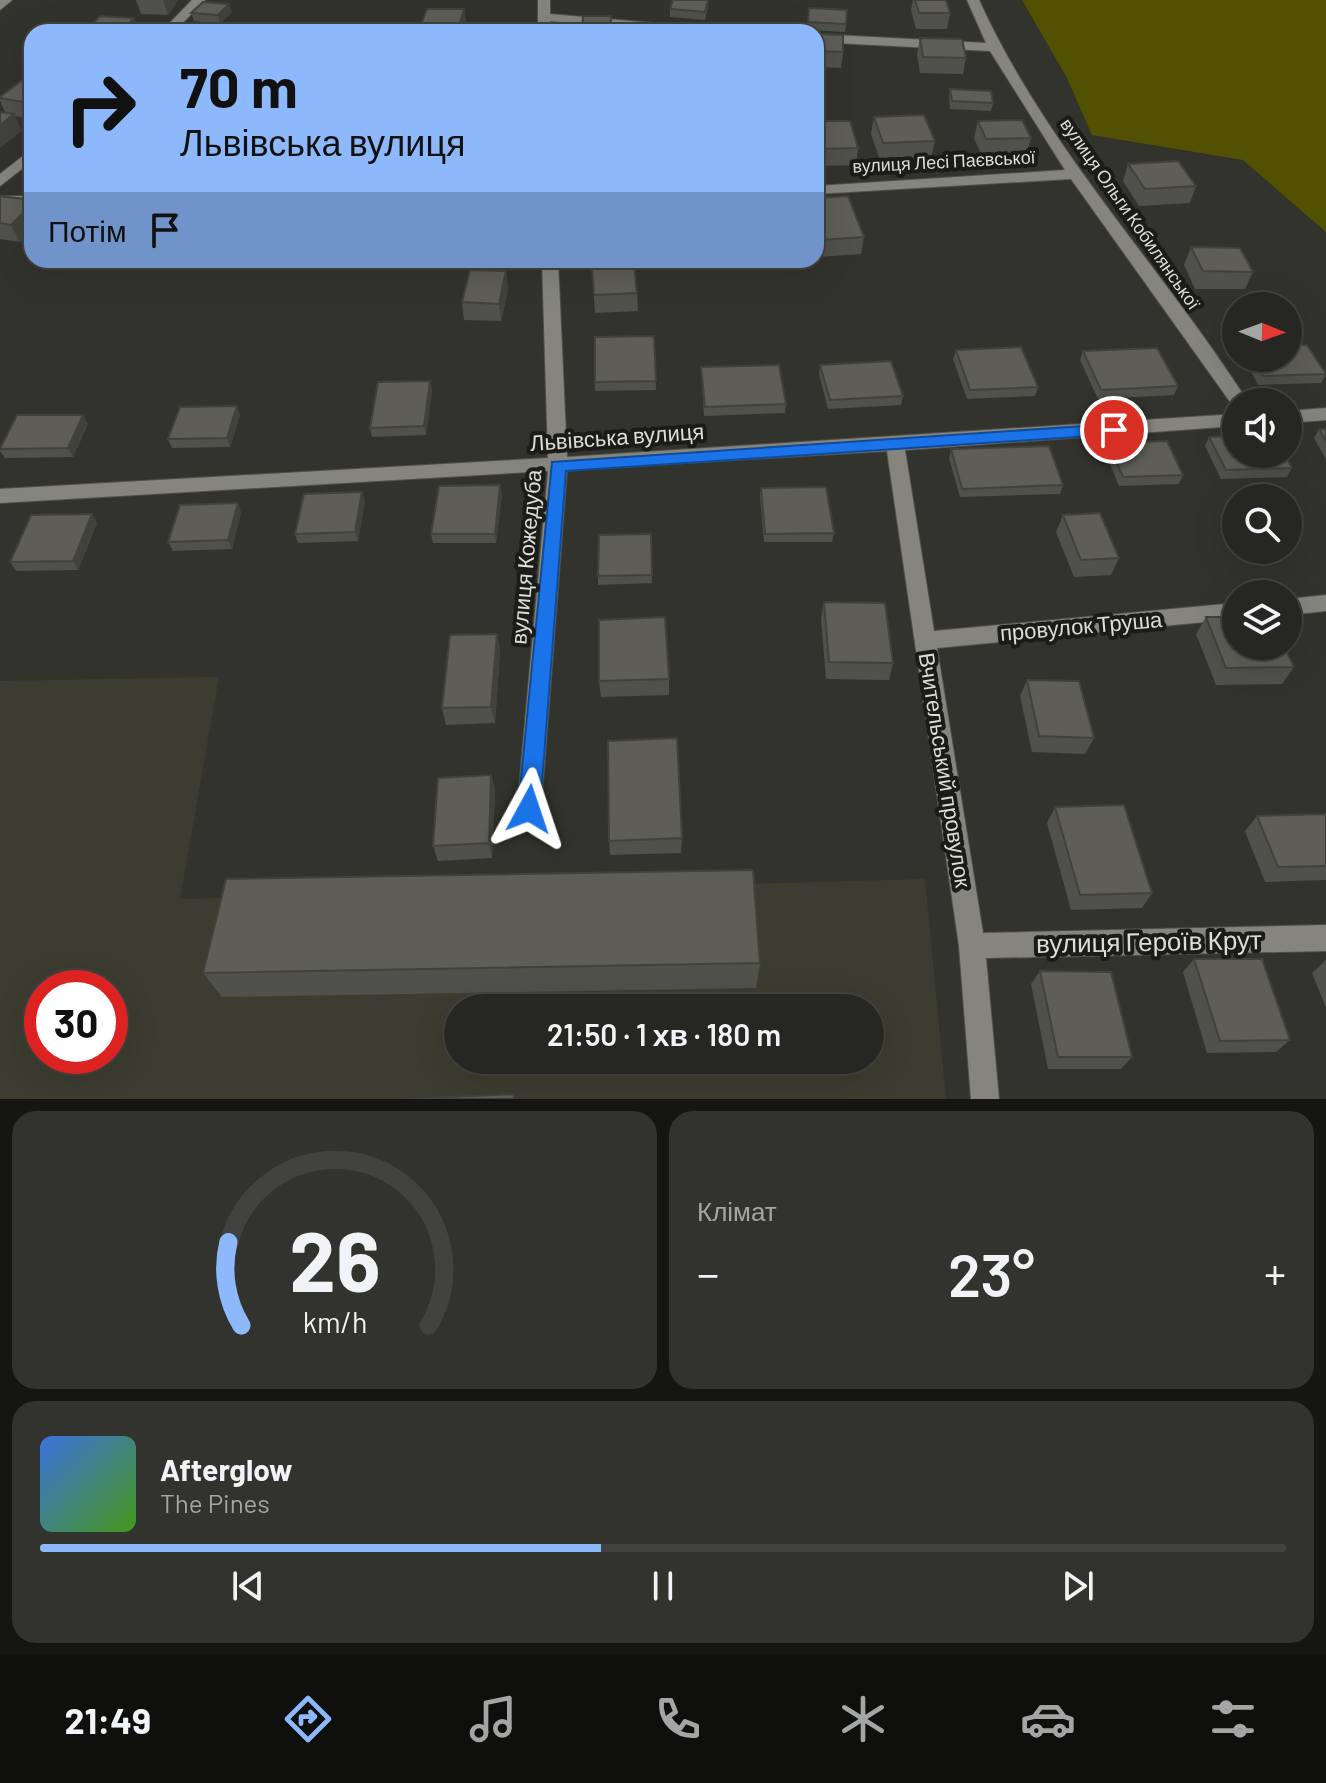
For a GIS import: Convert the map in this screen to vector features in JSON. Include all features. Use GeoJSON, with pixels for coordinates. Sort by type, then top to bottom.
{"type":"FeatureCollection","features":[{"type":"Feature","properties":{"kind":"street"},"geometry":{"type":"LineString","coordinates":[[0,6],[6,0]]}},
{"type":"Feature","properties":{"kind":"street"},"geometry":{"type":"LineString","coordinates":[[544,0],[544,24]]}},
{"type":"Feature","properties":{"kind":"street","name":"вулиця Ольги Кобилянської"},"geometry":{"type":"LineString","coordinates":[[973,0],[994,47],[1075,174],[1229,388]]}},
{"type":"Feature","properties":{"kind":"street"},"geometry":{"type":"LineString","coordinates":[[175,24],[196,2]]}},
{"type":"Feature","properties":{"kind":"street"},"geometry":{"type":"LineString","coordinates":[[544,17],[622,24]]}},
{"type":"Feature","properties":{"kind":"street"},"geometry":{"type":"LineString","coordinates":[[824,38],[994,47]]}},
{"type":"Feature","properties":{"kind":"street"},"geometry":{"type":"LineString","coordinates":[[0,182],[24,160]]}},
{"type":"Feature","properties":{"kind":"street","name":"вулиця Лесі Паєвської"},"geometry":{"type":"LineString","coordinates":[[824,190],[1075,174]]}},
{"type":"Feature","properties":{"kind":"street"},"geometry":{"type":"LineString","coordinates":[[0,200],[24,200]]}},
{"type":"Feature","properties":{"kind":"street","name":"вулиця Кожедуба"},"geometry":{"type":"LineString","coordinates":[[529,809],[558,466],[550,268]]}},
{"type":"Feature","properties":{"kind":"street"},"geometry":{"type":"LineString","coordinates":[[1302,416],[1326,414]]}},
{"type":"Feature","properties":{"kind":"street","name":"Львівська вулиця"},"geometry":{"type":"LineString","coordinates":[[0,496],[373,473],[558,466],[1222,421]]}},
{"type":"Feature","properties":{"kind":"street","name":"Вчительський провулок"},"geometry":{"type":"LineString","coordinates":[[895,443],[972,946],[985,1099]]}},
{"type":"Feature","properties":{"kind":"street"},"geometry":{"type":"LineString","coordinates":[[1302,606],[1326,603]]}},
{"type":"Feature","properties":{"kind":"street","name":"провулок Труша"},"geometry":{"type":"LineString","coordinates":[[926,640],[1222,612]]}},
{"type":"Feature","properties":{"kind":"street","name":"вулиця Героїв Крут"},"geometry":{"type":"LineString","coordinates":[[972,946],[1326,938]]}},
{"type":"Feature","properties":{"kind":"shaded area"},"geometry":{"type":"Polygon","coordinates":[[[1022,0],[1326,0],[1326,232],[1243,160],[1092,135],[1067,78],[1022,0]]]}},
{"type":"Feature","properties":{"kind":"shaded area"},"geometry":{"type":"Polygon","coordinates":[[[219,677],[180,899],[925,879],[946,1099],[0,1099],[0,681],[219,677]]]}},
{"type":"Feature","properties":{"kind":"building"},"geometry":{"type":"Polygon","coordinates":[[[673,0],[708,0],[705,12],[670,9],[673,0]]]}},
{"type":"Feature","properties":{"kind":"building"},"geometry":{"type":"Polygon","coordinates":[[[915,0],[946,0],[950,13],[919,13],[915,0]]]}},
{"type":"Feature","properties":{"kind":"building"},"geometry":{"type":"Polygon","coordinates":[[[203,2],[229,4],[218,15],[191,13],[203,2]]]}},
{"type":"Feature","properties":{"kind":"building"},"geometry":{"type":"Polygon","coordinates":[[[809,8],[847,10],[846,24],[808,22],[809,8]]]}},
{"type":"Feature","properties":{"kind":"building"},"geometry":{"type":"Polygon","coordinates":[[[427,9],[464,9],[460,24],[421,24],[427,9]]]}},
{"type":"Feature","properties":{"kind":"building"},"geometry":{"type":"Polygon","coordinates":[[[100,16],[134,18],[128,24],[92,24],[100,16]]]}},
{"type":"Feature","properties":{"kind":"building"},"geometry":{"type":"Polygon","coordinates":[[[583,16],[611,16],[610,24],[582,24],[583,16]]]}},
{"type":"Feature","properties":{"kind":"building"},"geometry":{"type":"Polygon","coordinates":[[[824,34],[843,35],[843,52],[824,51],[824,34]]]}},
{"type":"Feature","properties":{"kind":"building"},"geometry":{"type":"Polygon","coordinates":[[[920,38],[962,39],[966,58],[923,57],[920,38]]]}},
{"type":"Feature","properties":{"kind":"building"},"geometry":{"type":"Polygon","coordinates":[[[24,79],[24,102],[0,97],[24,79]]]}},
{"type":"Feature","properties":{"kind":"building"},"geometry":{"type":"Polygon","coordinates":[[[950,89],[991,91],[993,103],[952,101],[950,89]]]}},
{"type":"Feature","properties":{"kind":"building"},"geometry":{"type":"Polygon","coordinates":[[[0,112],[14,114],[0,125],[0,112]]]}},
{"type":"Feature","properties":{"kind":"building"},"geometry":{"type":"Polygon","coordinates":[[[924,115],[935,141],[883,143],[874,117],[924,115]]]}},
{"type":"Feature","properties":{"kind":"building"},"geometry":{"type":"Polygon","coordinates":[[[1022,120],[1031,138],[986,139],[978,121],[1022,120]]]}},
{"type":"Feature","properties":{"kind":"building"},"geometry":{"type":"Polygon","coordinates":[[[824,121],[850,121],[858,148],[824,149],[824,121]]]}},
{"type":"Feature","properties":{"kind":"building"},"geometry":{"type":"Polygon","coordinates":[[[1178,161],[1196,186],[1145,189],[1128,164],[1178,161]]]}},
{"type":"Feature","properties":{"kind":"building"},"geometry":{"type":"Polygon","coordinates":[[[0,196],[24,199],[24,212],[11,225],[0,223],[0,196]]]}},
{"type":"Feature","properties":{"kind":"building"},"geometry":{"type":"Polygon","coordinates":[[[848,196],[864,237],[824,240],[824,198],[848,196]]]}},
{"type":"Feature","properties":{"kind":"building"},"geometry":{"type":"Polygon","coordinates":[[[1191,247],[1240,248],[1253,272],[1203,271],[1191,247]]]}},
{"type":"Feature","properties":{"kind":"building"},"geometry":{"type":"Polygon","coordinates":[[[592,268],[634,268],[637,293],[594,295],[592,268]]]}},
{"type":"Feature","properties":{"kind":"building"},"geometry":{"type":"Polygon","coordinates":[[[470,270],[506,271],[499,304],[462,302],[470,270]]]}},
{"type":"Feature","properties":{"kind":"building"},"geometry":{"type":"Polygon","coordinates":[[[654,336],[656,381],[595,382],[595,337],[654,336]]]}},
{"type":"Feature","properties":{"kind":"building"},"geometry":{"type":"Polygon","coordinates":[[[1302,345],[1307,345],[1326,374],[1263,376],[1261,372],[1302,372],[1302,345]]]}},
{"type":"Feature","properties":{"kind":"building"},"geometry":{"type":"Polygon","coordinates":[[[1021,347],[1038,387],[970,390],[956,350],[1021,347]]]}},
{"type":"Feature","properties":{"kind":"building"},"geometry":{"type":"Polygon","coordinates":[[[1157,348],[1178,386],[1101,390],[1083,351],[1157,348]]]}},
{"type":"Feature","properties":{"kind":"building"},"geometry":{"type":"Polygon","coordinates":[[[891,361],[903,396],[830,400],[820,365],[891,361]]]}},
{"type":"Feature","properties":{"kind":"building"},"geometry":{"type":"Polygon","coordinates":[[[779,365],[786,404],[705,407],[701,367],[779,365]]]}},
{"type":"Feature","properties":{"kind":"building"},"geometry":{"type":"Polygon","coordinates":[[[430,381],[424,426],[370,428],[378,382],[430,381]]]}},
{"type":"Feature","properties":{"kind":"building"},"geometry":{"type":"Polygon","coordinates":[[[237,406],[227,438],[168,439],[180,407],[237,406]]]}},
{"type":"Feature","properties":{"kind":"building"},"geometry":{"type":"Polygon","coordinates":[[[17,415],[83,415],[68,448],[0,449],[17,415]]]}},
{"type":"Feature","properties":{"kind":"building"},"geometry":{"type":"Polygon","coordinates":[[[1319,429],[1326,429],[1326,441],[1319,429]]]}},
{"type":"Feature","properties":{"kind":"building"},"geometry":{"type":"Polygon","coordinates":[[[1209,437],[1222,437],[1222,462],[1209,437]]]}},
{"type":"Feature","properties":{"kind":"building"},"geometry":{"type":"Polygon","coordinates":[[[1167,441],[1183,475],[1123,477],[1108,443],[1167,441]]]}},
{"type":"Feature","properties":{"kind":"building"},"geometry":{"type":"Polygon","coordinates":[[[1049,446],[1063,485],[962,489],[951,449],[1049,446]]]}},
{"type":"Feature","properties":{"kind":"building"},"geometry":{"type":"Polygon","coordinates":[[[1225,468],[1292,468],[1226,470],[1225,468]]]}},
{"type":"Feature","properties":{"kind":"building"},"geometry":{"type":"Polygon","coordinates":[[[500,485],[495,534],[431,534],[439,486],[500,485]]]}},
{"type":"Feature","properties":{"kind":"building"},"geometry":{"type":"Polygon","coordinates":[[[826,487],[834,533],[765,534],[761,488],[826,487]]]}},
{"type":"Feature","properties":{"kind":"building"},"geometry":{"type":"Polygon","coordinates":[[[362,492],[355,532],[295,534],[304,494],[362,492]]]}},
{"type":"Feature","properties":{"kind":"building"},"geometry":{"type":"Polygon","coordinates":[[[238,503],[228,540],[168,542],[180,505],[238,503]]]}},
{"type":"Feature","properties":{"kind":"building"},"geometry":{"type":"Polygon","coordinates":[[[1100,513],[1119,558],[1081,560],[1063,515],[1100,513]]]}},
{"type":"Feature","properties":{"kind":"building"},"geometry":{"type":"Polygon","coordinates":[[[92,514],[73,561],[10,562],[31,515],[92,514]]]}},
{"type":"Feature","properties":{"kind":"building"},"geometry":{"type":"Polygon","coordinates":[[[651,534],[652,575],[598,576],[599,535],[651,534]]]}},
{"type":"Feature","properties":{"kind":"building"},"geometry":{"type":"Polygon","coordinates":[[[824,602],[885,603],[893,663],[829,662],[824,602]]]}},
{"type":"Feature","properties":{"kind":"building"},"geometry":{"type":"Polygon","coordinates":[[[665,617],[669,679],[599,681],[599,620],[665,617]]]}},
{"type":"Feature","properties":{"kind":"building"},"geometry":{"type":"Polygon","coordinates":[[[1206,617],[1222,617],[1222,658],[1206,617]]]}},
{"type":"Feature","properties":{"kind":"building"},"geometry":{"type":"Polygon","coordinates":[[[497,634],[491,707],[442,708],[450,635],[497,634]]]}},
{"type":"Feature","properties":{"kind":"building"},"geometry":{"type":"Polygon","coordinates":[[[1223,660],[1291,660],[1294,667],[1226,668],[1223,660]]]}},
{"type":"Feature","properties":{"kind":"building"},"geometry":{"type":"Polygon","coordinates":[[[1027,680],[1079,681],[1094,738],[1039,736],[1027,680]]]}},
{"type":"Feature","properties":{"kind":"building"},"geometry":{"type":"Polygon","coordinates":[[[677,738],[682,838],[609,841],[608,741],[677,738]]]}},
{"type":"Feature","properties":{"kind":"building"},"geometry":{"type":"Polygon","coordinates":[[[491,775],[489,843],[433,846],[438,778],[491,775]]]}},
{"type":"Feature","properties":{"kind":"building"},"geometry":{"type":"Polygon","coordinates":[[[1124,805],[1152,893],[1080,895],[1055,807],[1124,805]]]}},
{"type":"Feature","properties":{"kind":"building"},"geometry":{"type":"Polygon","coordinates":[[[1326,814],[1326,866],[1278,867],[1257,816],[1326,814]]]}},
{"type":"Feature","properties":{"kind":"building"},"geometry":{"type":"Polygon","coordinates":[[[753,870],[760,963],[203,973],[226,879],[753,870]]]}},
{"type":"Feature","properties":{"kind":"building"},"geometry":{"type":"Polygon","coordinates":[[[1194,959],[1262,959],[1290,1040],[1220,1041],[1194,959]]]}},
{"type":"Feature","properties":{"kind":"building"},"geometry":{"type":"Polygon","coordinates":[[[1040,971],[1111,972],[1132,1057],[1058,1057],[1040,971]]]}},
{"type":"Feature","properties":{"kind":"building"},"geometry":{"type":"Polygon","coordinates":[[[514,1094],[514,1099],[405,1099],[514,1094]]]}},
{"type":"Feature","properties":{"kind":"route"},"geometry":{"type":"LineString","coordinates":[[529,809],[558,466],[1114,430]]}}]}
